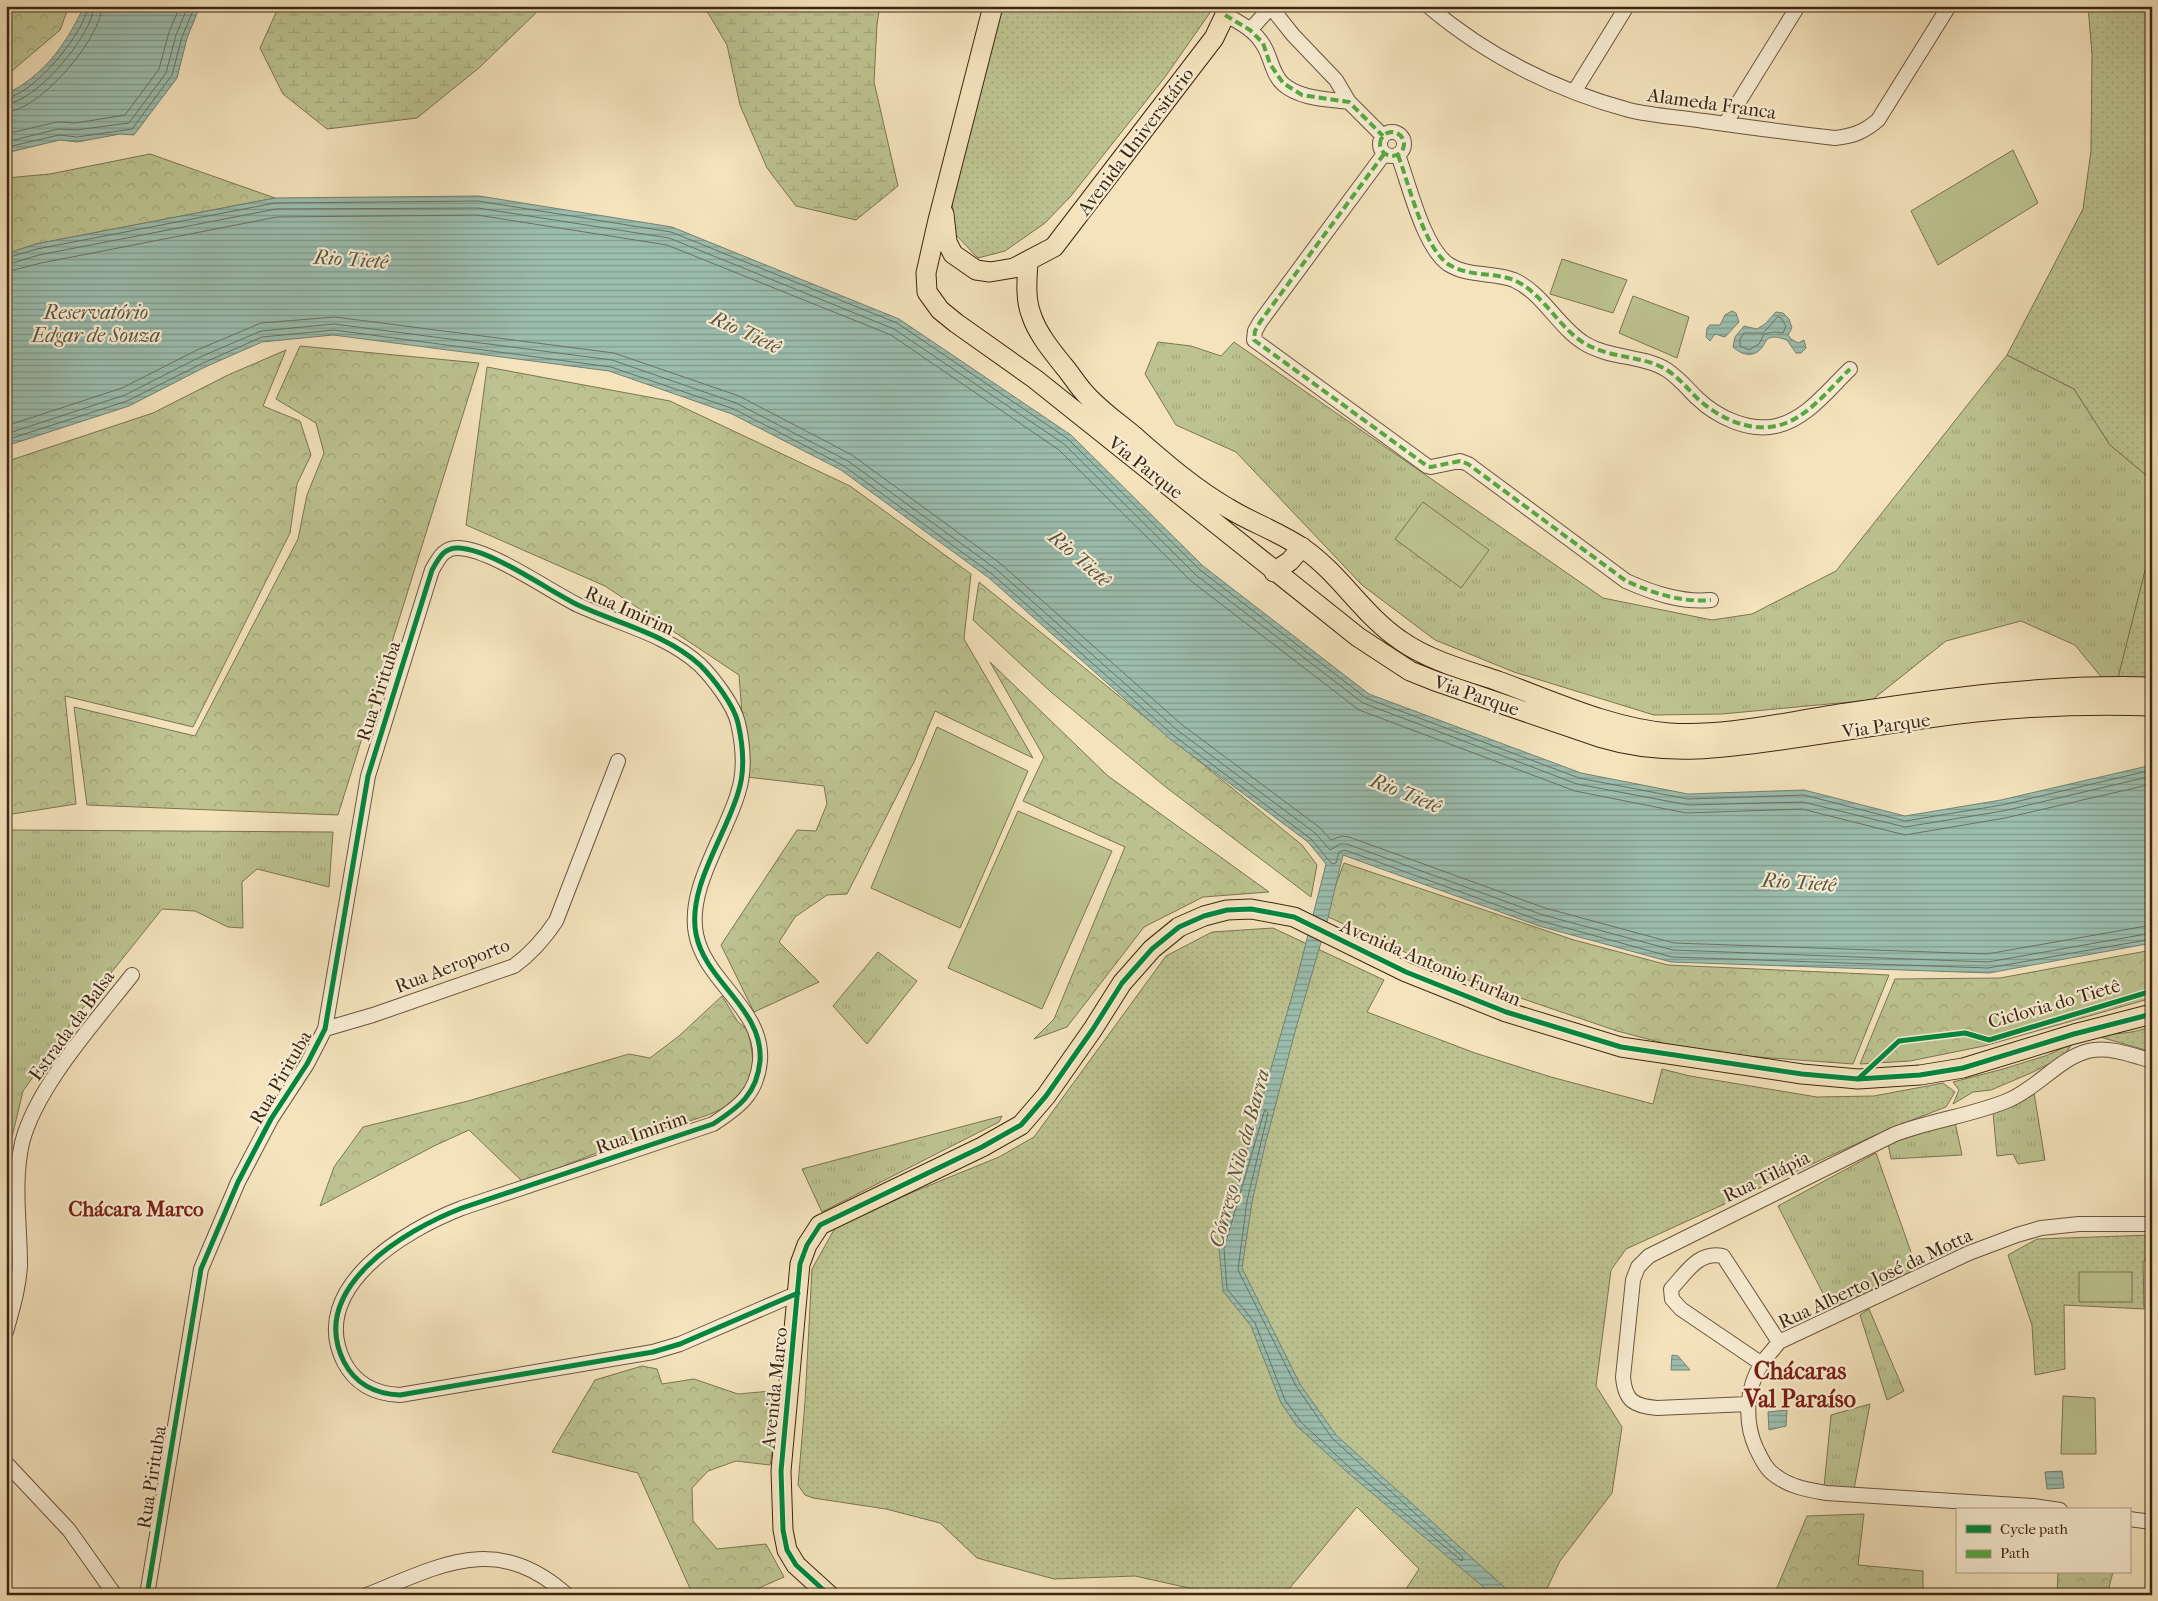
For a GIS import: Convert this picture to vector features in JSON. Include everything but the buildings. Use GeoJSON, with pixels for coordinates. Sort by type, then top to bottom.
{"type":"FeatureCollection","features":[{"type":"Feature","properties":{"kind":"main road"},"geometry":{"type":"LineString","coordinates":[[944,202],[993,6]]}},
{"type":"Feature","properties":{"kind":"main road","name":"Avenida Universitário"},"geometry":{"type":"LineString","coordinates":[[944,202],[947,242],[953,254],[976,270],[990,272],[1014,268],[1054,247],[1214,38],[1226,11]]}},
{"type":"Feature","properties":{"kind":"main road","name":"Via Parque"},"geometry":{"type":"LineString","coordinates":[[944,202],[926,273],[927,292],[940,310],[1035,379],[1219,524],[1274,572],[1358,637],[1410,671],[1602,738],[1645,748],[1671,750],[1725,748],[1994,710],[2104,705],[2152,706]]}},
{"type":"Feature","properties":{"kind":"main road","name":"Via Parque"},"geometry":{"type":"LineString","coordinates":[[1028,262],[1027,293],[1031,316],[1050,348],[1084,393],[1178,474],[1228,508],[1302,547],[1320,561],[1380,624],[1400,641],[1424,654],[1610,721],[1644,730],[1671,733],[1704,733],[1993,692],[2083,687],[2152,687]]}},
{"type":"Feature","properties":{"kind":"main road"},"geometry":{"type":"LineString","coordinates":[[1274,572],[1290,561],[1302,547]]}},
{"type":"Feature","properties":{"kind":"main road","name":"Avenida Antonio Furlan"},"geometry":{"type":"LineString","coordinates":[[1046,1096],[1093,1029],[1122,983],[1152,949],[1179,927],[1204,916],[1227,910],[1251,909],[1294,917],[1406,972],[1506,1012],[1612,1044],[1802,1074],[1858,1079],[1920,1075],[1963,1068],[2074,1034],[2152,1014]]}},
{"type":"Feature","properties":{"kind":"main road","name":"Avenida Marco"},"geometry":{"type":"LineString","coordinates":[[829,1595],[796,1566],[787,1550],[783,1530],[781,1471],[800,1264],[807,1245],[820,1226],[1005,1135],[1021,1125],[1046,1096]]}},
{"type":"Feature","properties":{"kind":"street","name":"Alameda Franca"},"geometry":{"type":"LineString","coordinates":[[1428,6],[1445,12],[1475,43],[1521,68],[1574,92],[1630,110],[1835,138],[1854,136],[1867,130],[1878,120],[1949,6]]}},
{"type":"Feature","properties":{"kind":"street"},"geometry":{"type":"LineString","coordinates":[[1574,92],[1627,6]]}},
{"type":"Feature","properties":{"kind":"street"},"geometry":{"type":"LineString","coordinates":[[1725,124],[1798,6]]}},
{"type":"Feature","properties":{"kind":"street"},"geometry":{"type":"LineString","coordinates":[[1250,30],[1270,7],[1293,35],[1336,80],[1349,102],[1383,136]]}},
{"type":"Feature","properties":{"kind":"street"},"geometry":{"type":"LineString","coordinates":[[1226,11],[1263,43],[1270,64],[1283,84],[1302,95],[1349,102]]}},
{"type":"Feature","properties":{"kind":"street"},"geometry":{"type":"LineString","coordinates":[[1712,600],[1699,601],[1654,593],[1626,581],[1468,464],[1460,461],[1431,467],[1427,466],[1254,340],[1255,331],[1260,322],[1391,154],[1403,149],[1404,142],[1400,135],[1390,132],[1383,136],[1380,144],[1391,154],[1426,234],[1438,253],[1448,264],[1480,275],[1498,276],[1515,281],[1531,292],[1581,342],[1603,352],[1664,368],[1682,380],[1697,398],[1714,412],[1737,423],[1758,427],[1776,426],[1797,418],[1850,369]]}},
{"type":"Feature","properties":{"kind":"street","name":"Rua Imirim"},"geometry":{"type":"LineString","coordinates":[[432,570],[446,550],[457,548],[474,551],[507,566],[578,604],[675,646],[700,665],[727,700],[738,721],[742,760],[739,792],[703,879],[694,917],[696,936],[701,950],[753,1024],[760,1045],[759,1069],[750,1093],[739,1106],[713,1124],[462,1208],[435,1219],[403,1237],[384,1251],[362,1273],[351,1285],[340,1304],[336,1324],[341,1355],[348,1369],[357,1380],[368,1387],[383,1394],[400,1395],[532,1373],[662,1349],[722,1327],[798,1293]]}},
{"type":"Feature","properties":{"kind":"street","name":"Rua Pirituba"},"geometry":{"type":"LineString","coordinates":[[147,1595],[201,1269],[238,1182],[271,1120],[307,1064],[325,1029],[368,776],[432,570]]}},
{"type":"Feature","properties":{"kind":"street","name":"Rua Aeroporto"},"geometry":{"type":"LineString","coordinates":[[325,1029],[514,966],[528,956],[545,938],[556,921],[618,761]]}},
{"type":"Feature","properties":{"kind":"street","name":"Estrada da Balsa"},"geometry":{"type":"LineString","coordinates":[[6,1332],[18,1290],[20,1266],[17,1195],[18,1168],[22,1144],[30,1120],[48,1086],[132,975]]}},
{"type":"Feature","properties":{"kind":"street","name":"Rua Tilápia"},"geometry":{"type":"LineString","coordinates":[[1748,1404],[1657,1408],[1644,1407],[1629,1398],[1624,1390],[1622,1377],[1633,1280],[1638,1267],[1649,1256],[1895,1134],[2010,1100],[2032,1088],[2078,1055],[2088,1051],[2119,1052],[2152,1061]]}},
{"type":"Feature","properties":{"kind":"street","name":"Rua Alberto José da Motta"},"geometry":{"type":"LineString","coordinates":[[2046,1508],[1826,1493],[1799,1488],[1775,1476],[1762,1461],[1750,1434],[1748,1404],[1751,1388],[1762,1364],[1779,1342],[1969,1253],[2041,1228],[2079,1224],[2152,1224]]}},
{"type":"Feature","properties":{"kind":"street"},"geometry":{"type":"LineString","coordinates":[[1762,1364],[1681,1309],[1672,1299],[1672,1289],[1701,1257],[1712,1254],[1723,1256],[1779,1342]]}},
{"type":"Feature","properties":{"kind":"street"},"geometry":{"type":"LineString","coordinates":[[6,1464],[69,1530],[115,1595]]}},
{"type":"Feature","properties":{"kind":"street"},"geometry":{"type":"LineString","coordinates":[[2130,1519],[2152,1522]]}},
{"type":"Feature","properties":{"kind":"street"},"geometry":{"type":"LineString","coordinates":[[367,1595],[440,1566],[470,1559],[497,1558],[553,1582],[567,1595]]}},
{"type":"Feature","properties":{"kind":"green space"},"geometry":{"type":"Polygon","coordinates":[[[6,6],[69,6],[60,30],[6,76],[6,6]]]}},
{"type":"Feature","properties":{"kind":"green space"},"geometry":{"type":"Polygon","coordinates":[[[279,6],[543,6],[480,67],[417,118],[327,129],[283,94],[260,48],[279,6]]]}},
{"type":"Feature","properties":{"kind":"green space"},"geometry":{"type":"Polygon","coordinates":[[[704,6],[880,6],[877,24],[874,82],[898,186],[856,220],[796,206],[767,168],[740,105],[727,45],[704,6]]]}},
{"type":"Feature","properties":{"kind":"green space"},"geometry":{"type":"Polygon","coordinates":[[[1003,6],[1214,7],[1165,77],[1071,196],[1045,223],[1005,251],[978,258],[955,234],[952,201],[1003,6]]]}},
{"type":"Feature","properties":{"kind":"green space"},"geometry":{"type":"Polygon","coordinates":[[[2088,6],[2152,6],[2152,480],[2110,445],[2074,389],[2007,355],[2083,209],[2091,151],[2092,54],[2088,6]]]}},
{"type":"Feature","properties":{"kind":"green space"},"geometry":{"type":"Polygon","coordinates":[[[2013,150],[2038,203],[1938,265],[1911,211],[2013,150]]]}},
{"type":"Feature","properties":{"kind":"green space"},"geometry":{"type":"Polygon","coordinates":[[[150,154],[275,198],[36,244],[6,254],[6,178],[50,174],[150,154]]]}},
{"type":"Feature","properties":{"kind":"green space"},"geometry":{"type":"Polygon","coordinates":[[[1562,259],[1627,280],[1613,313],[1550,294],[1562,259]]]}},
{"type":"Feature","properties":{"kind":"green space"},"geometry":{"type":"Polygon","coordinates":[[[1633,296],[1689,317],[1677,358],[1619,333],[1633,296]]]}},
{"type":"Feature","properties":{"kind":"green space"},"geometry":{"type":"Polygon","coordinates":[[[1158,342],[1191,346],[1221,356],[1234,342],[1603,598],[1712,620],[1752,614],[1836,571],[2007,355],[2074,389],[2110,445],[2152,480],[2152,543],[2118,678],[2102,678],[2075,645],[2021,621],[1946,641],[1872,700],[1722,714],[1654,715],[1514,672],[1435,640],[1362,585],[1236,452],[1176,425],[1145,374],[1158,342]]]}},
{"type":"Feature","properties":{"kind":"green space"},"geometry":{"type":"Polygon","coordinates":[[[300,346],[479,363],[338,815],[87,805],[74,707],[195,736],[298,539],[307,495],[324,453],[316,423],[276,399],[300,346]]]}},
{"type":"Feature","properties":{"kind":"green space"},"geometry":{"type":"Polygon","coordinates":[[[286,350],[263,406],[300,421],[311,455],[297,484],[290,533],[193,727],[65,696],[76,804],[6,815],[6,467],[11,460],[153,413],[228,375],[286,350]]]}},
{"type":"Feature","properties":{"kind":"green space"},"geometry":{"type":"Polygon","coordinates":[[[487,367],[670,401],[850,486],[971,574],[964,639],[1033,758],[935,711],[914,762],[847,894],[827,895],[795,917],[779,942],[819,982],[754,1012],[721,945],[797,830],[816,831],[827,804],[824,786],[747,777],[739,675],[605,586],[466,525],[487,367]]]}},
{"type":"Feature","properties":{"kind":"green space"},"geometry":{"type":"Polygon","coordinates":[[[1423,502],[1489,550],[1461,588],[1395,539],[1423,502]]]}},
{"type":"Feature","properties":{"kind":"green space"},"geometry":{"type":"Polygon","coordinates":[[[2152,543],[2152,678],[2118,678],[2152,543]]]}},
{"type":"Feature","properties":{"kind":"green space"},"geometry":{"type":"Polygon","coordinates":[[[979,582],[1302,845],[1317,865],[1311,897],[1167,788],[1051,692],[973,620],[979,582]]]}},
{"type":"Feature","properties":{"kind":"green space"},"geometry":{"type":"Polygon","coordinates":[[[990,662],[1108,776],[1269,892],[1203,897],[1144,927],[1067,1027],[1034,1039],[1054,1019],[1125,847],[1023,801],[1044,757],[990,662]]]}},
{"type":"Feature","properties":{"kind":"green space"},"geometry":{"type":"Polygon","coordinates":[[[937,727],[1028,771],[960,928],[871,888],[937,727]]]}},
{"type":"Feature","properties":{"kind":"green space"},"geometry":{"type":"Polygon","coordinates":[[[1018,811],[1112,851],[1042,1009],[948,968],[1018,811]]]}},
{"type":"Feature","properties":{"kind":"green space"},"geometry":{"type":"Polygon","coordinates":[[[13,830],[333,832],[329,887],[257,869],[242,882],[243,928],[228,927],[195,911],[162,909],[75,1018],[23,1091],[6,1162],[6,836],[13,830]]]}},
{"type":"Feature","properties":{"kind":"green space"},"geometry":{"type":"Polygon","coordinates":[[[1344,863],[1574,940],[1668,965],[1889,975],[1853,1064],[1744,1056],[1667,1044],[1617,1031],[1459,977],[1324,915],[1344,863]]]}},
{"type":"Feature","properties":{"kind":"green space"},"geometry":{"type":"Polygon","coordinates":[[[1273,928],[1384,980],[1367,1012],[1475,1053],[1551,1077],[1653,1104],[1662,1069],[1690,1076],[1817,1097],[1874,1096],[1943,1083],[1955,1092],[1946,1107],[1891,1128],[1626,1249],[1611,1270],[1596,1386],[1622,1427],[1612,1493],[1560,1561],[1544,1595],[1402,1595],[1419,1569],[1357,1507],[1284,1595],[1220,1595],[1135,1576],[1054,1579],[977,1558],[940,1523],[886,1509],[813,1498],[805,1495],[798,1485],[805,1402],[812,1269],[835,1228],[913,1192],[999,1157],[1034,1137],[1166,956],[1212,932],[1273,928]]]}},
{"type":"Feature","properties":{"kind":"green space"},"geometry":{"type":"Polygon","coordinates":[[[2152,950],[2152,998],[1984,1046],[1910,1061],[1860,1064],[1895,979],[2000,978],[2152,950]]]}},
{"type":"Feature","properties":{"kind":"green space"},"geometry":{"type":"Polygon","coordinates":[[[878,952],[917,981],[867,1044],[833,1006],[878,952]]]}},
{"type":"Feature","properties":{"kind":"green space"},"geometry":{"type":"Polygon","coordinates":[[[722,996],[738,1022],[748,1030],[753,1060],[750,1083],[737,1098],[726,1106],[701,1118],[631,1140],[523,1182],[469,1130],[434,1146],[320,1206],[334,1167],[363,1127],[468,1101],[629,1054],[650,1058],[679,1036],[722,996]]]}},
{"type":"Feature","properties":{"kind":"green space"},"geometry":{"type":"Polygon","coordinates":[[[2152,1026],[2152,1052],[2093,1035],[2131,1032],[2152,1026]]]}},
{"type":"Feature","properties":{"kind":"green space"},"geometry":{"type":"Polygon","coordinates":[[[2072,1044],[2064,1056],[2031,1073],[1991,1090],[1973,1092],[1953,1104],[1959,1090],[1953,1082],[2045,1056],[2072,1044]]]}},
{"type":"Feature","properties":{"kind":"green space"},"geometry":{"type":"Polygon","coordinates":[[[2034,1093],[2045,1160],[2018,1164],[2013,1154],[1997,1156],[1993,1112],[2034,1093]]]}},
{"type":"Feature","properties":{"kind":"green space"},"geometry":{"type":"Polygon","coordinates":[[[1002,1116],[999,1122],[822,1212],[802,1169],[1002,1116]]]}},
{"type":"Feature","properties":{"kind":"green space"},"geometry":{"type":"Polygon","coordinates":[[[1955,1122],[1962,1155],[1891,1159],[1888,1144],[1955,1122]]]}},
{"type":"Feature","properties":{"kind":"green space"},"geometry":{"type":"Polygon","coordinates":[[[1876,1153],[1917,1269],[1831,1309],[1778,1206],[1876,1153]]]}},
{"type":"Feature","properties":{"kind":"green space"},"geometry":{"type":"Polygon","coordinates":[[[2152,1235],[2152,1260],[2143,1261],[2144,1309],[2064,1305],[2065,1369],[2035,1375],[2032,1325],[2008,1255],[2037,1239],[2152,1235]]]}},
{"type":"Feature","properties":{"kind":"green space"},"geometry":{"type":"Polygon","coordinates":[[[2079,1272],[2132,1272],[2132,1302],[2079,1302],[2079,1272]]]}},
{"type":"Feature","properties":{"kind":"green space"},"geometry":{"type":"Polygon","coordinates":[[[1869,1309],[1904,1391],[1887,1400],[1860,1315],[1869,1309]]]}},
{"type":"Feature","properties":{"kind":"green space"},"geometry":{"type":"Polygon","coordinates":[[[642,1366],[657,1369],[662,1384],[694,1379],[738,1394],[783,1390],[770,1465],[736,1461],[708,1471],[692,1488],[693,1521],[717,1549],[766,1544],[784,1577],[743,1595],[693,1595],[638,1473],[552,1452],[595,1380],[642,1366]]]}},
{"type":"Feature","properties":{"kind":"green space"},"geometry":{"type":"Polygon","coordinates":[[[2063,1396],[2095,1398],[2096,1454],[2061,1454],[2063,1396]]]}},
{"type":"Feature","properties":{"kind":"green space"},"geometry":{"type":"Polygon","coordinates":[[[1870,1404],[1854,1489],[1824,1487],[1831,1415],[1870,1404]]]}},
{"type":"Feature","properties":{"kind":"green space"},"geometry":{"type":"Polygon","coordinates":[[[1864,1514],[1858,1565],[1923,1571],[1923,1595],[1774,1595],[1807,1516],[1864,1514]]]}},
{"type":"Feature","properties":{"kind":"green space"},"geometry":{"type":"Polygon","coordinates":[[[2058,1574],[2112,1574],[2107,1595],[2057,1595],[2058,1574]]]}},
{"type":"Feature","properties":{"kind":"water"},"geometry":{"type":"Polygon","coordinates":[[[84,6],[200,6],[187,38],[177,78],[134,135],[120,134],[77,142],[60,140],[14,151],[6,156],[6,94],[32,78],[53,57],[70,33],[84,6]]]}},
{"type":"Feature","properties":{"kind":"water","name":"Reservatório Edgar de Souza"},"geometry":{"type":"Polygon","coordinates":[[[479,196],[672,227],[899,319],[1071,435],[1203,566],[1369,694],[1581,773],[1688,794],[1804,790],[1905,816],[2001,800],[2152,765],[2152,943],[1989,973],[1671,962],[1539,926],[1343,855],[1327,922],[1266,1141],[1252,1202],[1242,1268],[1300,1384],[1336,1435],[1513,1595],[1493,1595],[1347,1472],[1297,1426],[1281,1403],[1251,1326],[1223,1291],[1219,1248],[1296,982],[1326,864],[1308,842],[1170,739],[989,578],[841,470],[732,414],[609,371],[333,335],[262,342],[205,367],[129,406],[6,446],[6,254],[36,244],[275,198],[479,196]]]}},
{"type":"Feature","properties":{"kind":"water"},"geometry":{"type":"Polygon","coordinates":[[[1732,311],[1736,313],[1739,322],[1725,337],[1715,334],[1710,341],[1706,337],[1707,328],[1710,325],[1720,325],[1725,315],[1732,311]]]}},
{"type":"Feature","properties":{"kind":"water"},"geometry":{"type":"Polygon","coordinates":[[[1776,312],[1783,313],[1789,319],[1792,328],[1788,335],[1791,339],[1798,343],[1804,340],[1806,348],[1801,353],[1796,353],[1787,340],[1777,337],[1768,339],[1760,350],[1753,354],[1745,354],[1733,347],[1735,337],[1744,326],[1757,329],[1765,324],[1776,312]]]}},
{"type":"Feature","properties":{"kind":"water"},"geometry":{"type":"Polygon","coordinates":[[[1672,1355],[1678,1356],[1690,1370],[1671,1370],[1672,1355]]]}},
{"type":"Feature","properties":{"kind":"water"},"geometry":{"type":"Polygon","coordinates":[[[1787,1410],[1786,1426],[1769,1430],[1768,1412],[1787,1410]]]}},
{"type":"Feature","properties":{"kind":"water"},"geometry":{"type":"Polygon","coordinates":[[[2062,1471],[2064,1488],[2047,1489],[2045,1472],[2062,1471]]]}},
{"type":"Feature","properties":{"kind":"marked path"},"geometry":{"type":"LineString","coordinates":[[1225,15],[1250,30],[1263,43],[1270,64],[1283,83],[1302,95],[1349,102],[1383,136]]}},
{"type":"Feature","properties":{"kind":"marked path"},"geometry":{"type":"LineString","coordinates":[[1392,132],[1397,133],[1403,139],[1404,144],[1403,149],[1397,155],[1392,156],[1387,155],[1381,149],[1380,144],[1381,139],[1387,133],[1392,132]]}},
{"type":"Feature","properties":{"kind":"marked path"},"geometry":{"type":"LineString","coordinates":[[1384,154],[1260,322],[1255,331],[1254,340],[1427,466],[1431,467],[1460,461],[1468,464],[1626,581],[1668,596],[1689,600],[1711,600]]}},
{"type":"Feature","properties":{"kind":"marked path"},"geometry":{"type":"LineString","coordinates":[[1398,155],[1424,229],[1439,255],[1448,264],[1472,273],[1514,280],[1534,293],[1566,328],[1584,343],[1605,352],[1658,365],[1679,380],[1705,405],[1723,417],[1755,427],[1776,426],[1787,423],[1807,411],[1850,369]]}},
{"type":"Feature","properties":{"kind":"cycle path"},"geometry":{"type":"LineString","coordinates":[[147,1595],[201,1269],[238,1182],[271,1119],[307,1064],[325,1029],[368,776],[432,570],[442,554],[449,549],[472,550],[487,556],[519,571],[578,605],[642,630],[672,645],[700,665],[728,700],[736,716],[740,731],[742,776],[732,810],[702,881],[697,899],[696,934],[701,951],[710,967],[744,1011],[753,1026],[759,1043],[760,1061],[751,1091],[731,1112],[713,1124],[462,1208],[414,1231],[390,1247],[368,1266],[350,1287],[339,1310],[336,1335],[344,1362],[354,1377],[368,1387],[383,1393],[400,1395],[653,1352],[680,1344],[798,1293]]}},
{"type":"Feature","properties":{"kind":"cycle path"},"geometry":{"type":"LineString","coordinates":[[829,1595],[796,1565],[787,1550],[783,1530],[781,1471],[800,1264],[807,1245],[820,1225],[982,1147],[1021,1125],[1046,1096],[1093,1029],[1122,983],[1152,949],[1179,927],[1204,916],[1227,910],[1251,909],[1294,917],[1406,972],[1506,1012],[1621,1047],[1802,1074],[1858,1079],[1920,1075],[1963,1068],[2074,1034],[2152,1014]]}},
{"type":"Feature","properties":{"kind":"cycle path","name":"Ciclovia do Tietê"},"geometry":{"type":"LineString","coordinates":[[1858,1079],[1899,1041],[1965,1033],[1989,1040],[2152,991]]}},
{"type":"Feature","properties":{"kind":"district","name":"Chácara Marco"},"geometry":{"type":"Point","coordinates":[136,1209]}},
{"type":"Feature","properties":{"kind":"district","name":"Chácaras Val Paraíso"},"geometry":{"type":"Point","coordinates":[1800,1385]}},
{"type":"Feature","properties":{"kind":"water label","name":"Rio Tietê"},"geometry":{"type":"Point","coordinates":[351,259]}},
{"type":"Feature","properties":{"kind":"water label","name":"Rio Tietê"},"geometry":{"type":"Point","coordinates":[746,332]}},
{"type":"Feature","properties":{"kind":"water label","name":"Rio Tietê"},"geometry":{"type":"Point","coordinates":[1080,558]}},
{"type":"Feature","properties":{"kind":"water label","name":"Rio Tietê"},"geometry":{"type":"Point","coordinates":[1406,793]}},
{"type":"Feature","properties":{"kind":"water label","name":"Rio Tietê"},"geometry":{"type":"Point","coordinates":[1799,882]}},
{"type":"Feature","properties":{"kind":"water label","name":"Córrego Nilo da Barra"},"geometry":{"type":"Point","coordinates":[1239,1158]}}]}
